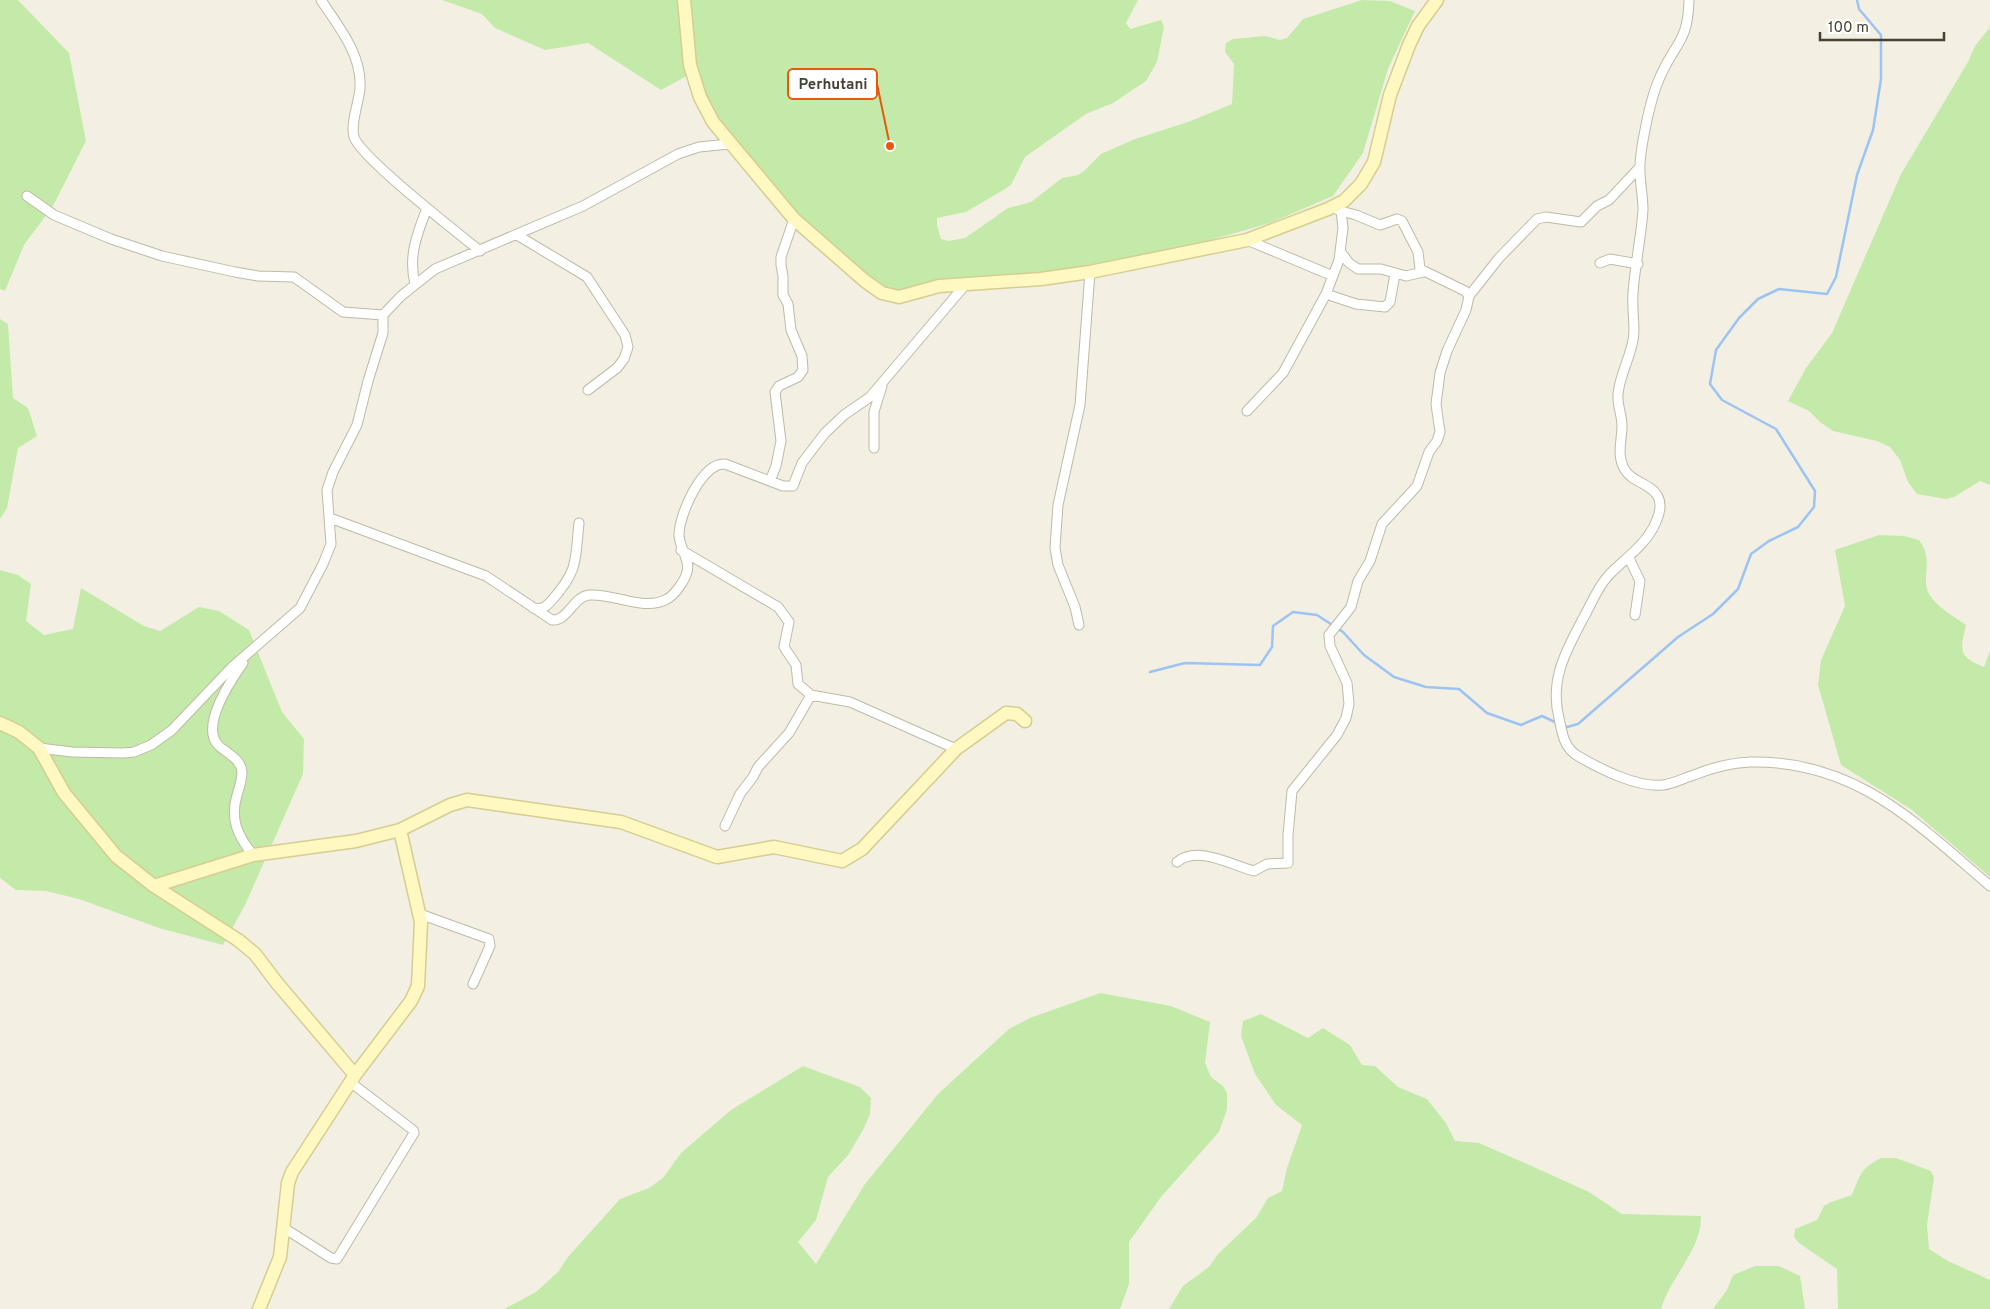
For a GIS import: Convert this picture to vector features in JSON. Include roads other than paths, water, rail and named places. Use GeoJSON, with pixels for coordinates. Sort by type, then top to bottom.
{"type":"FeatureCollection","features":[{"type":"Feature","properties":{"kind":"street"},"geometry":{"type":"LineString","coordinates":[[320,0],[342,32],[358,64],[360,89],[353,132],[354,138],[361,148],[427,208],[480,251]]}},
{"type":"Feature","properties":{"kind":"street"},"geometry":{"type":"LineString","coordinates":[[684,0],[690,65],[694,80],[706,110],[730,144],[794,219],[882,294],[899,297],[932,288],[1042,279],[1090,272],[1248,240],[1336,209],[1353,193],[1368,173],[1379,144],[1390,95],[1409,45],[1418,26],[1437,0]]}},
{"type":"Feature","properties":{"kind":"street"},"geometry":{"type":"LineString","coordinates":[[1688,0],[1686,29],[1656,86],[1647,121],[1639,168],[1643,208],[1638,264],[1633,290],[1632,344],[1618,397],[1622,425],[1619,445],[1626,473],[1651,488],[1658,498],[1658,507],[1655,524],[1628,558],[1600,585],[1564,654],[1555,688],[1564,742],[1577,756],[1631,780],[1650,784],[1665,785],[1707,770],[1747,762],[1803,767],[1830,774],[1862,786],[1914,820],[1990,886]]}},
{"type":"Feature","properties":{"kind":"street"},"geometry":{"type":"LineString","coordinates":[[39,748],[112,753],[142,750],[172,730],[252,650],[300,608],[307,597],[331,544],[330,518],[326,494],[357,425],[383,333],[383,315],[415,284],[435,269],[600,198],[669,158],[699,147],[730,144]]}},
{"type":"Feature","properties":{"kind":"street"},"geometry":{"type":"LineString","coordinates":[[1177,862],[1182,858],[1194,855],[1254,871],[1267,864],[1288,863],[1292,791],[1337,734],[1346,718],[1349,704],[1348,683],[1328,640],[1331,630],[1351,607],[1358,581],[1370,561],[1382,524],[1417,486],[1429,452],[1437,440],[1440,432],[1436,404],[1440,373],[1446,351],[1466,310],[1469,296],[1499,258],[1537,219],[1546,217],[1581,222],[1597,206],[1613,196],[1639,168]]}},
{"type":"Feature","properties":{"kind":"street"},"geometry":{"type":"LineString","coordinates":[[27,196],[54,215],[111,239],[162,256],[235,272],[258,276],[294,277],[342,312],[383,315]]}},
{"type":"Feature","properties":{"kind":"street"},"geometry":{"type":"LineString","coordinates":[[415,284],[411,255],[427,208]]}},
{"type":"Feature","properties":{"kind":"street"},"geometry":{"type":"LineString","coordinates":[[1247,411],[1286,367],[1326,294],[1340,251],[1343,228],[1336,209]]}},
{"type":"Feature","properties":{"kind":"street"},"geometry":{"type":"LineString","coordinates":[[1336,209],[1356,214],[1380,225],[1397,219],[1402,221],[1417,247],[1419,267],[1423,272],[1465,291],[1469,296]]}},
{"type":"Feature","properties":{"kind":"street"},"geometry":{"type":"LineString","coordinates":[[770,481],[780,441],[775,392],[779,386],[798,377],[803,370],[802,356],[791,330],[788,304],[783,295],[781,265],[781,257],[794,219]]}},
{"type":"Feature","properties":{"kind":"street"},"geometry":{"type":"LineString","coordinates":[[517,235],[587,277],[625,335],[628,347],[624,359],[617,368],[588,390]]}},
{"type":"Feature","properties":{"kind":"street"},"geometry":{"type":"LineString","coordinates":[[1248,240],[1333,276]]}},
{"type":"Feature","properties":{"kind":"street"},"geometry":{"type":"LineString","coordinates":[[1340,251],[1349,263],[1358,269],[1382,270],[1410,276],[1423,272]]}},
{"type":"Feature","properties":{"kind":"street"},"geometry":{"type":"LineString","coordinates":[[1600,264],[1610,259],[1638,264]]}},
{"type":"Feature","properties":{"kind":"street"},"geometry":{"type":"LineString","coordinates":[[1079,625],[1075,606],[1058,565],[1054,548],[1058,505],[1080,405],[1090,272]]}},
{"type":"Feature","properties":{"kind":"street"},"geometry":{"type":"LineString","coordinates":[[1326,294],[1356,304],[1385,306],[1390,302],[1395,274]]}},
{"type":"Feature","properties":{"kind":"street"},"geometry":{"type":"LineString","coordinates":[[330,518],[486,576],[533,608],[555,620],[588,595],[653,604],[661,602],[672,596],[687,574],[688,567],[678,534],[683,515],[693,493],[710,468],[714,464],[725,464],[783,486],[793,486],[802,463],[825,433],[844,415],[870,397],[966,284]]}},
{"type":"Feature","properties":{"kind":"street"},"geometry":{"type":"LineString","coordinates":[[874,448],[874,412],[883,381]]}},
{"type":"Feature","properties":{"kind":"street"},"geometry":{"type":"LineString","coordinates":[[533,608],[539,609],[547,606],[570,578],[574,566],[579,523]]}},
{"type":"Feature","properties":{"kind":"street"},"geometry":{"type":"LineString","coordinates":[[682,550],[778,607],[784,613],[789,622],[784,647],[796,665],[798,684],[810,695],[850,702],[956,750]]}},
{"type":"Feature","properties":{"kind":"street"},"geometry":{"type":"LineString","coordinates":[[1628,558],[1640,582],[1635,615]]}},
{"type":"Feature","properties":{"kind":"street"},"geometry":{"type":"LineString","coordinates":[[252,650],[229,682],[216,708],[214,738],[218,745],[240,765],[241,777],[233,811],[234,822],[243,843],[253,855]]}},
{"type":"Feature","properties":{"kind":"street"},"geometry":{"type":"LineString","coordinates":[[725,826],[740,794],[764,759],[786,738],[810,695]]}},
{"type":"Feature","properties":{"kind":"street"},"geometry":{"type":"LineString","coordinates":[[154,886],[253,855],[356,841],[400,830],[450,805],[467,800],[621,822],[717,857],[774,847],[842,861],[847,860],[862,849],[956,750],[1006,713],[1016,714],[1025,721]]}},
{"type":"Feature","properties":{"kind":"street"},"geometry":{"type":"LineString","coordinates":[[0,723],[19,732],[39,748],[64,792],[116,856],[154,886],[238,940],[256,954],[277,984],[352,1079],[413,1130],[414,1134],[337,1258],[332,1258],[284,1228]]}},
{"type":"Feature","properties":{"kind":"street"},"geometry":{"type":"LineString","coordinates":[[259,1309],[275,1271],[284,1228],[287,1192],[292,1172],[352,1079],[415,994],[419,978],[420,914],[400,830]]}},
{"type":"Feature","properties":{"kind":"street"},"geometry":{"type":"LineString","coordinates":[[420,914],[489,939],[490,946],[474,984]]}},
{"type":"Feature","properties":{"kind":"waterway"},"geometry":{"type":"LineString","coordinates":[[1562,725],[1567,727],[1578,724],[1678,637],[1713,614],[1738,589],[1751,554],[1769,541],[1798,527],[1814,507],[1815,491],[1776,429],[1722,400],[1710,384],[1716,350],[1739,318],[1758,299],[1779,289],[1827,294],[1836,277],[1857,175],[1873,130],[1881,79],[1881,35],[1859,9],[1857,0]]}},
{"type":"Feature","properties":{"kind":"waterway"},"geometry":{"type":"LineString","coordinates":[[1150,672],[1185,663],[1260,665],[1272,647],[1273,626],[1293,612],[1317,615],[1343,632],[1364,655],[1394,677],[1426,687],[1459,689],[1487,713],[1521,725],[1542,716],[1557,723]]}},
{"type":"Feature","properties":{"kind":"place","name":"Perhutani"},"geometry":{"type":"Point","coordinates":[890,146]}}]}
